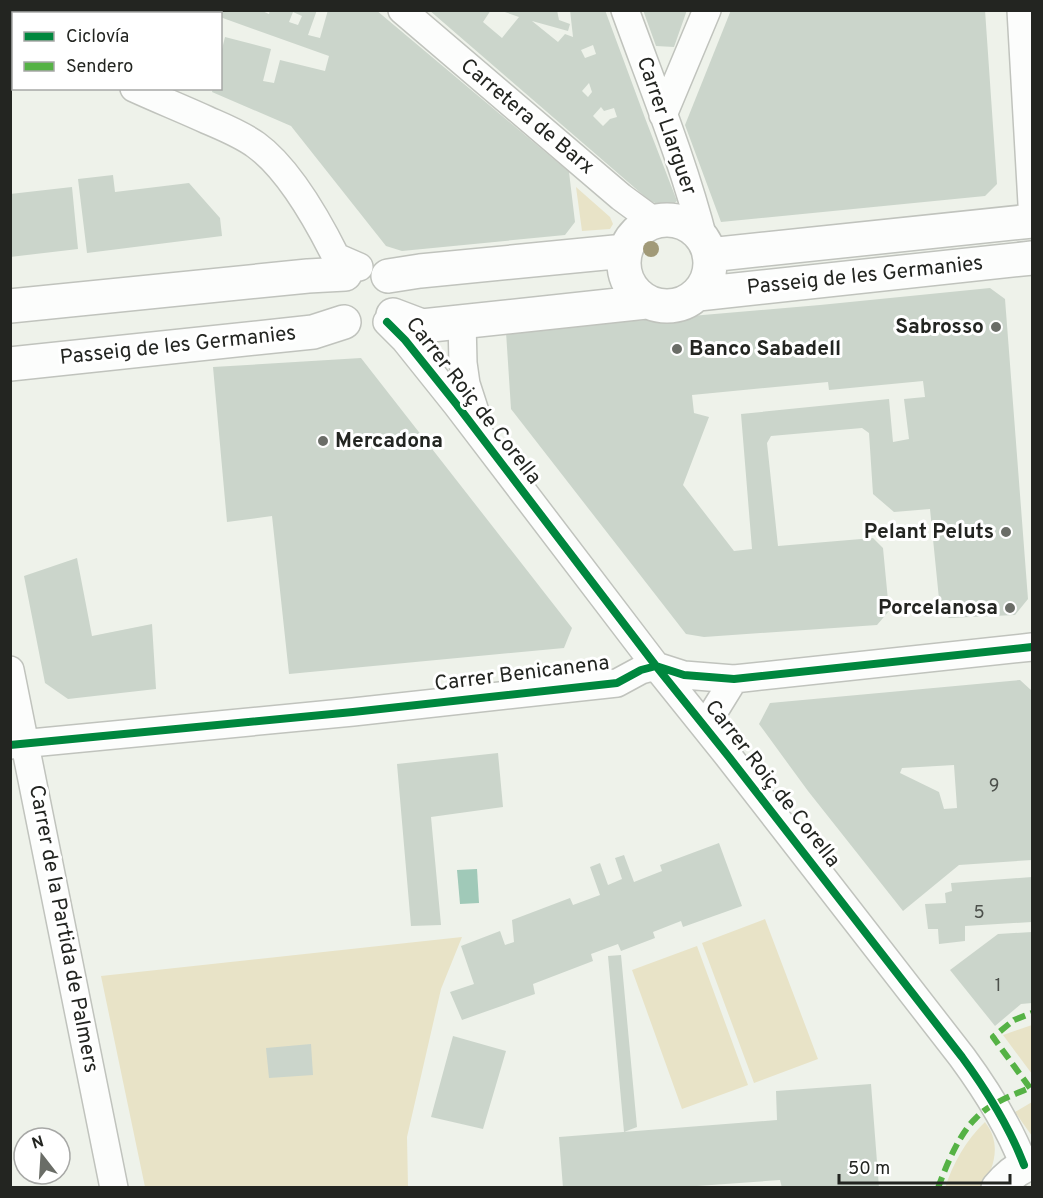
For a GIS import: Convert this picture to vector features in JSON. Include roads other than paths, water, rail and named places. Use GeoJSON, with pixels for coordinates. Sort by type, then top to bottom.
{"type":"FeatureCollection","features":[{"type":"Feature","properties":{"kind":"street","name":"Carretera de Barx"},"geometry":{"type":"LineString","coordinates":[[402,10],[621,197],[655,222]]}},
{"type":"Feature","properties":{"kind":"street","name":"Carrer Llarguer"},"geometry":{"type":"LineString","coordinates":[[625,10],[698,216],[707,249]]}},
{"type":"Feature","properties":{"kind":"street"},"geometry":{"type":"LineString","coordinates":[[663,116],[707,10]]}},
{"type":"Feature","properties":{"kind":"street"},"geometry":{"type":"LineString","coordinates":[[1021,10],[1032,204]]}},
{"type":"Feature","properties":{"kind":"street"},"geometry":{"type":"LineString","coordinates":[[139,90],[231,130],[256,145],[280,167],[321,225],[336,257],[395,287],[396,308],[390,318],[379,327],[370,330],[360,330],[344,322],[335,309],[334,301],[336,286],[364,272]]}},
{"type":"Feature","properties":{"kind":"street"},"geometry":{"type":"LineString","coordinates":[[670,220],[683,223],[695,231],[707,249],[710,268],[706,282],[698,294],[686,302],[673,306],[659,306],[646,302],[630,287],[625,277],[623,264],[625,251],[631,238],[642,228],[655,222],[670,220]]}},
{"type":"Feature","properties":{"kind":"street","name":"Passeig de les Germanies"},"geometry":{"type":"LineString","coordinates":[[707,249],[1032,221]]}},
{"type":"Feature","properties":{"kind":"street"},"geometry":{"type":"LineString","coordinates":[[10,306],[308,276],[420,271],[625,251]]}},
{"type":"Feature","properties":{"kind":"street","name":"Passeig de les Germanies"},"geometry":{"type":"LineString","coordinates":[[698,294],[1032,258]]}},
{"type":"Feature","properties":{"kind":"street"},"geometry":{"type":"LineString","coordinates":[[390,318],[422,326],[646,302]]}},
{"type":"Feature","properties":{"kind":"street","name":"Carrer Roiç de Corella"},"geometry":{"type":"LineString","coordinates":[[390,318],[656,666],[980,1081],[1028,1164]]}},
{"type":"Feature","properties":{"kind":"street","name":"Carrer Roiç de Corella"},"geometry":{"type":"LineString","coordinates":[[462,321],[466,384],[487,445]]}},
{"type":"Feature","properties":{"kind":"street","name":"Passeig de les Germanies"},"geometry":{"type":"LineString","coordinates":[[10,364],[313,332],[344,322]]}},
{"type":"Feature","properties":{"kind":"street"},"geometry":{"type":"LineString","coordinates":[[656,666],[684,675],[734,679],[1032,646]]}},
{"type":"Feature","properties":{"kind":"street","name":"Carrer Benicanena"},"geometry":{"type":"LineString","coordinates":[[18,744],[353,712],[617,682],[656,666]]}},
{"type":"Feature","properties":{"kind":"street","name":"Carrer de la Partida de Palmers"},"geometry":{"type":"LineString","coordinates":[[10,670],[18,744],[114,1188]]}},
{"type":"Feature","properties":{"kind":"street"},"geometry":{"type":"LineString","coordinates":[[718,743],[713,713],[734,679]]}},
{"type":"Feature","properties":{"kind":"street"},"geometry":{"type":"LineString","coordinates":[[999,1188],[1008,1176],[1028,1164]]}},
{"type":"Feature","properties":{"kind":"place","name":"Sabrosso"},"geometry":{"type":"Point","coordinates":[996,327]}},
{"type":"Feature","properties":{"kind":"place","name":"Banco Sabadell"},"geometry":{"type":"Point","coordinates":[677,349]}},
{"type":"Feature","properties":{"kind":"place","name":"Mercadona"},"geometry":{"type":"Point","coordinates":[323,441]}},
{"type":"Feature","properties":{"kind":"place","name":"Pelant Peluts"},"geometry":{"type":"Point","coordinates":[1006,532]}},
{"type":"Feature","properties":{"kind":"place","name":"Porcelanosa"},"geometry":{"type":"Point","coordinates":[1010,608]}}]}
